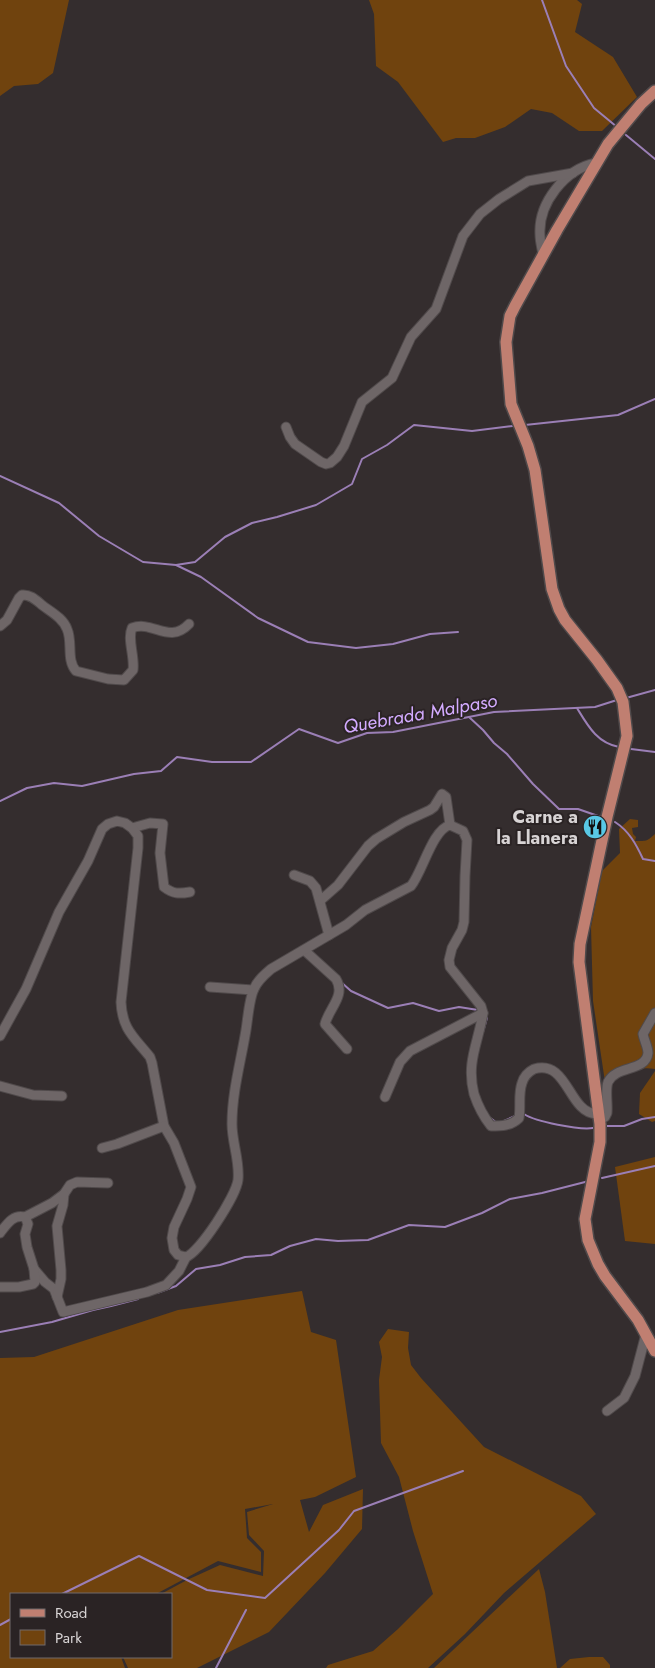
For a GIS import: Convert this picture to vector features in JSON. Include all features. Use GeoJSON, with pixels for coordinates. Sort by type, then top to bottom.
{"type":"FeatureCollection","features":[{"type":"Feature","properties":{"kind":"main road"},"geometry":{"type":"LineString","coordinates":[[655,91],[641,104],[608,144],[596,163],[515,306],[509,322],[506,342],[511,404],[528,446],[535,470],[552,589],[559,610],[574,633],[607,673],[622,699],[627,736],[607,817],[580,944],[579,962],[600,1118],[600,1142],[584,1219],[588,1240],[598,1264],[610,1283],[628,1304],[655,1351]]}},
{"type":"Feature","properties":{"kind":"street"},"geometry":{"type":"LineString","coordinates":[[543,255],[540,234],[546,205],[559,186],[573,173],[585,165],[596,163]]}},
{"type":"Feature","properties":{"kind":"street"},"geometry":{"type":"LineString","coordinates":[[286,427],[295,444],[321,462],[330,463],[338,457],[362,402],[392,378],[411,337],[436,309],[463,236],[480,214],[499,199],[528,181],[573,173]]}},
{"type":"Feature","properties":{"kind":"street"},"geometry":{"type":"LineString","coordinates":[[0,626],[7,620],[22,595],[30,596],[62,620],[67,628],[70,636],[71,663],[76,671],[108,679],[124,680],[133,670],[133,650],[130,636],[132,628],[143,626],[177,633],[182,631],[188,624]]}},
{"type":"Feature","properties":{"kind":"street"},"geometry":{"type":"LineString","coordinates":[[321,900],[338,884],[368,846],[404,822],[434,807],[442,794],[446,797],[450,825]]}},
{"type":"Feature","properties":{"kind":"street"},"geometry":{"type":"LineString","coordinates":[[1,1032],[26,989],[59,912],[88,861],[102,828],[117,821],[125,823],[138,836],[138,848],[121,1002],[122,1014],[125,1026],[150,1057],[164,1126],[174,1143],[191,1187],[174,1228],[172,1238],[174,1250],[178,1255],[186,1257]]}},
{"type":"Feature","properties":{"kind":"street"},"geometry":{"type":"LineString","coordinates":[[132,828],[150,823],[163,824],[160,853],[164,888],[180,894],[190,892]]}},
{"type":"Feature","properties":{"kind":"street"},"geometry":{"type":"LineString","coordinates":[[450,825],[463,832],[467,840],[464,922],[462,930],[452,948],[449,960],[450,967],[481,1006],[483,1013],[471,1062],[470,1075],[480,1110],[491,1126],[514,1123],[519,1118],[523,1079],[531,1070],[542,1067],[554,1071],[569,1088],[582,1108],[589,1113],[596,1114],[600,1118],[605,1117],[607,1113],[607,1083],[612,1075],[636,1067],[647,1057],[648,1052],[644,1030],[655,1013]]}},
{"type":"Feature","properties":{"kind":"street"},"geometry":{"type":"LineString","coordinates":[[34,1269],[54,1289],[63,1312],[147,1292],[170,1282],[186,1257],[191,1255],[206,1237],[228,1204],[238,1182],[238,1167],[232,1124],[237,1075],[253,990],[261,977],[271,969],[329,935],[366,910],[411,886],[436,838],[443,828],[450,825]]}},
{"type":"Feature","properties":{"kind":"street"},"geometry":{"type":"LineString","coordinates":[[294,875],[310,881],[314,885],[321,900],[329,935]]}},
{"type":"Feature","properties":{"kind":"street"},"geometry":{"type":"LineString","coordinates":[[304,950],[336,979],[339,985],[338,997],[325,1024],[348,1049]]}},
{"type":"Feature","properties":{"kind":"street"},"geometry":{"type":"LineString","coordinates":[[210,987],[253,990]]}},
{"type":"Feature","properties":{"kind":"street"},"geometry":{"type":"LineString","coordinates":[[385,1097],[400,1062],[410,1051],[483,1013]]}},
{"type":"Feature","properties":{"kind":"street"},"geometry":{"type":"LineString","coordinates":[[0,1086],[33,1095],[62,1096]]}},
{"type":"Feature","properties":{"kind":"street"},"geometry":{"type":"LineString","coordinates":[[102,1148],[164,1126]]}},
{"type":"Feature","properties":{"kind":"street"},"geometry":{"type":"LineString","coordinates":[[0,1233],[9,1221],[16,1217],[25,1217],[52,1203],[64,1194],[70,1185],[78,1182],[108,1183]]}},
{"type":"Feature","properties":{"kind":"street"},"geometry":{"type":"LineString","coordinates":[[57,1297],[61,1270],[57,1226],[64,1194]]}},
{"type":"Feature","properties":{"kind":"street"},"geometry":{"type":"LineString","coordinates":[[0,1287],[19,1287],[35,1282],[34,1269],[25,1234],[28,1224],[25,1217]]}},
{"type":"Feature","properties":{"kind":"street"},"geometry":{"type":"LineString","coordinates":[[609,1413],[624,1398],[635,1376],[646,1334]]}},
{"type":"Feature","properties":{"kind":"green space"},"geometry":{"type":"Polygon","coordinates":[[[0,0],[69,0],[53,73],[38,84],[14,86],[0,96],[0,0]]]}},
{"type":"Feature","properties":{"kind":"green space"},"geometry":{"type":"Polygon","coordinates":[[[369,0],[577,0],[582,4],[575,32],[613,57],[637,97],[602,131],[579,131],[552,113],[531,109],[505,127],[475,138],[456,138],[443,142],[398,82],[376,66],[374,14],[369,0]]]}},
{"type":"Feature","properties":{"kind":"green space"},"geometry":{"type":"Polygon","coordinates":[[[630,819],[638,820],[638,827],[632,828],[633,834],[636,837],[635,841],[647,840],[655,834],[655,1069],[635,1070],[605,1082],[593,1001],[591,927],[602,871],[620,853],[619,829],[630,819]]]}},
{"type":"Feature","properties":{"kind":"green space"},"geometry":{"type":"Polygon","coordinates":[[[655,1071],[655,1121],[652,1122],[639,1114],[640,1093],[655,1071]]]}},
{"type":"Feature","properties":{"kind":"green space"},"geometry":{"type":"Polygon","coordinates":[[[655,1157],[655,1244],[625,1241],[615,1167],[655,1157]]]}},
{"type":"Feature","properties":{"kind":"green space"},"geometry":{"type":"Polygon","coordinates":[[[302,1291],[311,1332],[336,1340],[356,1477],[315,1497],[300,1500],[309,1532],[323,1505],[363,1489],[362,1529],[325,1573],[269,1632],[197,1668],[128,1668],[123,1658],[172,1658],[172,1593],[163,1593],[220,1565],[263,1576],[264,1551],[249,1535],[247,1512],[273,1504],[245,1509],[247,1538],[261,1552],[261,1572],[218,1561],[158,1593],[10,1593],[10,1658],[121,1658],[125,1668],[0,1668],[0,1358],[34,1357],[178,1310],[302,1291]]]}},
{"type":"Feature","properties":{"kind":"green space"},"geometry":{"type":"Polygon","coordinates":[[[388,1329],[409,1332],[408,1348],[411,1365],[484,1447],[581,1496],[596,1514],[504,1593],[465,1634],[428,1668],[326,1668],[328,1665],[373,1651],[433,1594],[413,1531],[399,1477],[381,1443],[379,1380],[382,1357],[379,1342],[388,1329]]]}},
{"type":"Feature","properties":{"kind":"green space"},"geometry":{"type":"Polygon","coordinates":[[[539,1569],[545,1592],[557,1668],[434,1668],[539,1569]]]}},
{"type":"Feature","properties":{"kind":"green space"},"geometry":{"type":"Polygon","coordinates":[[[603,1657],[610,1665],[610,1668],[560,1668],[570,1659],[603,1657]]]}},
{"type":"Feature","properties":{"kind":"waterway"},"geometry":{"type":"LineString","coordinates":[[542,0],[566,66],[594,108],[617,127]]}},
{"type":"Feature","properties":{"kind":"waterway"},"geometry":{"type":"LineString","coordinates":[[626,135],[655,159]]}},
{"type":"Feature","properties":{"kind":"waterway"},"geometry":{"type":"LineString","coordinates":[[525,425],[618,415],[655,399]]}},
{"type":"Feature","properties":{"kind":"waterway"},"geometry":{"type":"LineString","coordinates":[[0,476],[59,503],[99,536],[143,562],[176,565],[195,562],[225,537],[252,523],[316,505],[352,484],[362,459],[387,445],[414,425],[472,431],[513,426]]}},
{"type":"Feature","properties":{"kind":"waterway"},"geometry":{"type":"LineString","coordinates":[[176,565],[201,577],[258,618],[308,642],[356,648],[393,644],[430,634],[458,632]]}},
{"type":"Feature","properties":{"kind":"waterway","name":"Quebrada Malpaso"},"geometry":{"type":"LineString","coordinates":[[626,698],[655,690]]}},
{"type":"Feature","properties":{"kind":"waterway","name":"Quebrada Malpaso"},"geometry":{"type":"LineString","coordinates":[[0,801],[27,788],[54,783],[82,786],[134,774],[161,771],[177,757],[212,762],[251,762],[299,729],[338,743],[367,733],[393,732],[494,712],[595,707],[617,700]]}},
{"type":"Feature","properties":{"kind":"waterway"},"geometry":{"type":"LineString","coordinates":[[577,708],[589,727],[599,738],[619,747]]}},
{"type":"Feature","properties":{"kind":"waterway"},"geometry":{"type":"LineString","coordinates":[[469,717],[559,809],[578,809],[601,817]]}},
{"type":"Feature","properties":{"kind":"waterway"},"geometry":{"type":"LineString","coordinates":[[631,749],[655,752]]}},
{"type":"Feature","properties":{"kind":"waterway"},"geometry":{"type":"LineString","coordinates":[[615,822],[632,838],[643,859],[655,861]]}},
{"type":"Feature","properties":{"kind":"waterway"},"geometry":{"type":"LineString","coordinates":[[342,983],[351,991],[388,1008],[413,1003],[439,1011],[459,1007],[478,1010]]}},
{"type":"Feature","properties":{"kind":"waterway"},"geometry":{"type":"LineString","coordinates":[[483,1032],[487,1018]]}},
{"type":"Feature","properties":{"kind":"waterway"},"geometry":{"type":"LineString","coordinates":[[524,1114],[558,1125],[593,1128]]}},
{"type":"Feature","properties":{"kind":"waterway"},"geometry":{"type":"LineString","coordinates":[[504,1121],[515,1116]]}},
{"type":"Feature","properties":{"kind":"waterway"},"geometry":{"type":"LineString","coordinates":[[489,1117],[497,1123]]}},
{"type":"Feature","properties":{"kind":"waterway"},"geometry":{"type":"LineString","coordinates":[[605,1126],[624,1126],[642,1119],[655,1117]]}},
{"type":"Feature","properties":{"kind":"waterway"},"geometry":{"type":"LineString","coordinates":[[602,1178],[655,1166]]}},
{"type":"Feature","properties":{"kind":"waterway"},"geometry":{"type":"LineString","coordinates":[[157,1293],[176,1286],[196,1269],[220,1265],[245,1257],[271,1255],[290,1246],[316,1239],[338,1241],[368,1240],[409,1225],[445,1227],[482,1213],[510,1199],[589,1181]]}},
{"type":"Feature","properties":{"kind":"waterway"},"geometry":{"type":"LineString","coordinates":[[0,1332],[52,1322],[138,1299]]}},
{"type":"Feature","properties":{"kind":"waterway"},"geometry":{"type":"LineString","coordinates":[[64,1593],[139,1556],[207,1590],[265,1598],[339,1530],[354,1511],[463,1471]]}},
{"type":"Feature","properties":{"kind":"waterway"},"geometry":{"type":"LineString","coordinates":[[216,1668],[246,1610]]}},
{"type":"Feature","properties":{"kind":"waterway"},"geometry":{"type":"LineString","coordinates":[[0,1625],[10,1620]]}},
{"type":"Feature","properties":{"kind":"place","name":"Carne a la Llanera"},"geometry":{"type":"Point","coordinates":[595,827]}}]}
